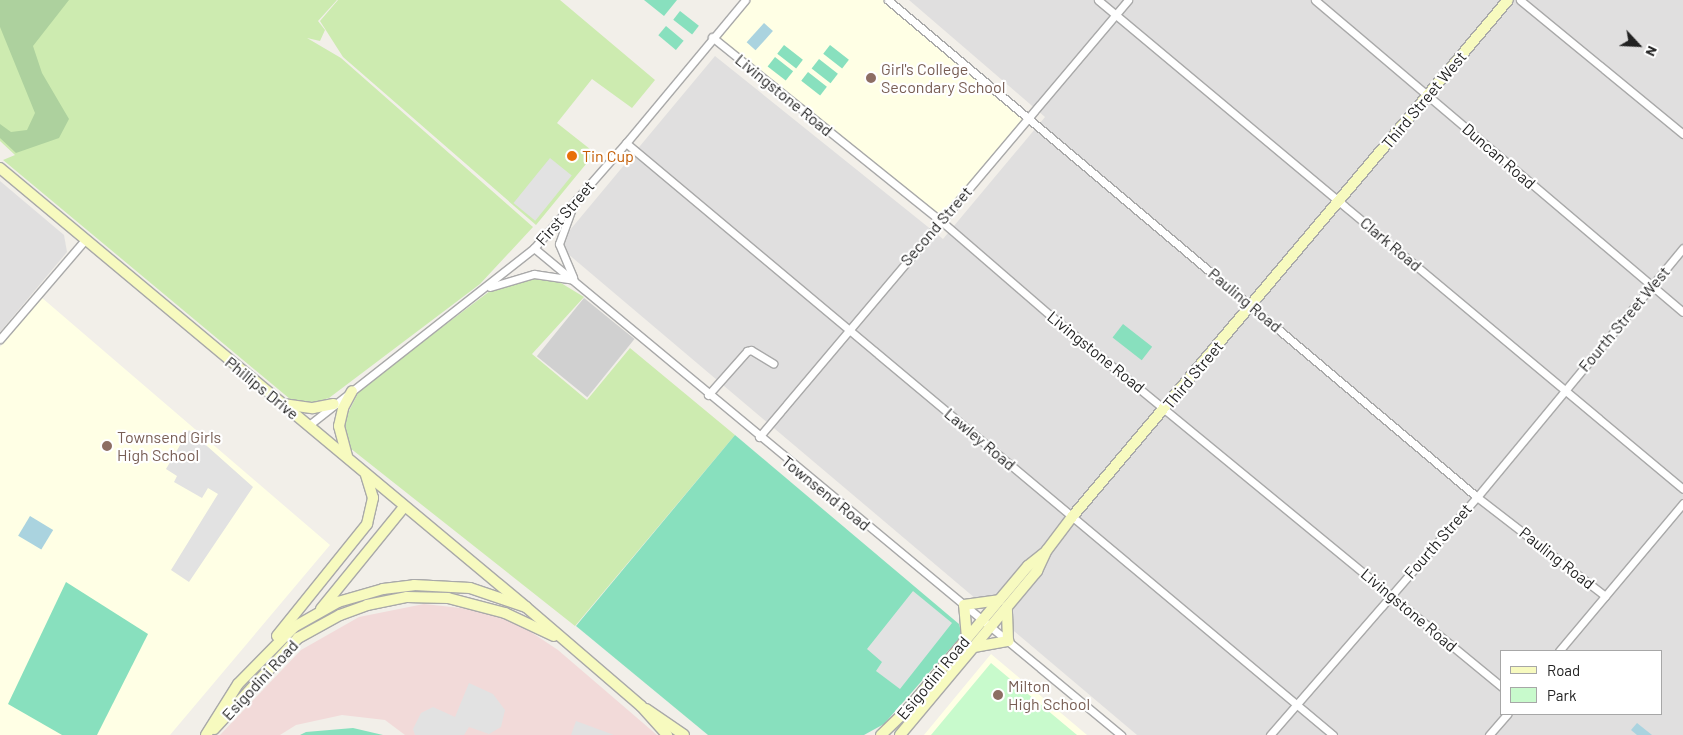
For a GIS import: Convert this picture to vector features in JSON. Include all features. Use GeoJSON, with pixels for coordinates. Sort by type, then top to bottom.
{"type":"FeatureCollection","features":[{"type":"Feature","properties":{"kind":"main road","name":"Third Street West"},"geometry":{"type":"LineString","coordinates":[[1340,201],[1508,0]]}},
{"type":"Feature","properties":{"kind":"main road","name":"Phillips Drive"},"geometry":{"type":"LineString","coordinates":[[0,168],[309,425],[404,508],[526,607]]}},
{"type":"Feature","properties":{"kind":"main road","name":"Third Street"},"geometry":{"type":"LineString","coordinates":[[991,627],[1037,571],[1047,550],[1072,517],[1340,201]]}},
{"type":"Feature","properties":{"kind":"main road"},"geometry":{"type":"LineString","coordinates":[[347,457],[339,426],[343,408],[352,391]]}},
{"type":"Feature","properties":{"kind":"main road"},"geometry":{"type":"LineString","coordinates":[[282,404],[313,408],[334,404]]}},
{"type":"Feature","properties":{"kind":"main road"},"geometry":{"type":"LineString","coordinates":[[238,684],[367,524],[373,498],[365,473]]}},
{"type":"Feature","properties":{"kind":"main road"},"geometry":{"type":"LineString","coordinates":[[298,638],[404,508]]}},
{"type":"Feature","properties":{"kind":"main road","name":"Third Street"},"geometry":{"type":"LineString","coordinates":[[982,620],[1028,566],[1047,550]]}},
{"type":"Feature","properties":{"kind":"main road","name":"Esigodini Road"},"geometry":{"type":"LineString","coordinates":[[206,735],[238,684],[294,627],[317,613],[355,597],[414,585],[470,588],[526,607],[641,706],[684,735]]}},
{"type":"Feature","properties":{"kind":"main road","name":"Esigodini Road"},"geometry":{"type":"LineString","coordinates":[[206,735],[298,638],[340,615],[367,605],[424,597],[480,604],[525,621],[570,645]]}},
{"type":"Feature","properties":{"kind":"main road"},"geometry":{"type":"LineString","coordinates":[[967,638],[964,605],[999,600]]}},
{"type":"Feature","properties":{"kind":"main road"},"geometry":{"type":"LineString","coordinates":[[974,647],[1008,641],[1007,607]]}},
{"type":"Feature","properties":{"kind":"main road","name":"Esigodini Road"},"geometry":{"type":"LineString","coordinates":[[881,735],[907,710],[982,620]]}},
{"type":"Feature","properties":{"kind":"main road","name":"Esigodini Road"},"geometry":{"type":"LineString","coordinates":[[900,735],[991,627]]}},
{"type":"Feature","properties":{"kind":"main road","name":"Esigodini Road"},"geometry":{"type":"LineString","coordinates":[[641,706],[667,735]]}},
{"type":"Feature","properties":{"kind":"street","name":"First Street"},"geometry":{"type":"LineString","coordinates":[[309,425],[534,248],[626,143],[744,0]]}},
{"type":"Feature","properties":{"kind":"street","name":"Pauling Road"},"geometry":{"type":"LineString","coordinates":[[888,0],[1477,497],[1605,596]]}},
{"type":"Feature","properties":{"kind":"street","name":"Clark Road"},"geometry":{"type":"LineString","coordinates":[[1098,0],[1683,488]]}},
{"type":"Feature","properties":{"kind":"street","name":"Second Street"},"geometry":{"type":"LineString","coordinates":[[759,438],[848,328],[1128,0]]}},
{"type":"Feature","properties":{"kind":"street","name":"Duncan Road"},"geometry":{"type":"LineString","coordinates":[[1315,0],[1683,312]]}},
{"type":"Feature","properties":{"kind":"street"},"geometry":{"type":"LineString","coordinates":[[1520,0],[1683,134]]}},
{"type":"Feature","properties":{"kind":"street","name":"Livingstone Road"},"geometry":{"type":"LineString","coordinates":[[712,38],[941,221],[1500,685]]}},
{"type":"Feature","properties":{"kind":"street","name":"Lawley Road"},"geometry":{"type":"LineString","coordinates":[[626,143],[1333,735]]}},
{"type":"Feature","properties":{"kind":"street"},"geometry":{"type":"LineString","coordinates":[[575,201],[559,244],[575,280]]}},
{"type":"Feature","properties":{"kind":"street"},"geometry":{"type":"LineString","coordinates":[[0,339],[85,240]]}},
{"type":"Feature","properties":{"kind":"street","name":"Townsend Road"},"geometry":{"type":"LineString","coordinates":[[534,248],[575,280],[759,438],[1121,735]]}},
{"type":"Feature","properties":{"kind":"street","name":"Fourth Street West"},"geometry":{"type":"LineString","coordinates":[[1565,390],[1683,248]]}},
{"type":"Feature","properties":{"kind":"street"},"geometry":{"type":"LineString","coordinates":[[484,289],[526,274],[575,280]]}},
{"type":"Feature","properties":{"kind":"street"},"geometry":{"type":"LineString","coordinates":[[708,395],[747,352],[751,350],[773,363]]}},
{"type":"Feature","properties":{"kind":"street","name":"Fourth Street"},"geometry":{"type":"LineString","coordinates":[[1270,735],[1477,497],[1565,390]]}},
{"type":"Feature","properties":{"kind":"street"},"geometry":{"type":"LineString","coordinates":[[1560,650],[1683,503]]}},
{"type":"Feature","properties":{"kind":"street"},"geometry":{"type":"LineString","coordinates":[[1489,735],[1505,715]]}},
{"type":"Feature","properties":{"kind":"shaded area","name":"Girl's College Secondary School"},"geometry":{"type":"Polygon","coordinates":[[[749,0],[883,0],[1023,118],[941,216],[716,37],[749,0]]]}},
{"type":"Feature","properties":{"kind":"shaded area"},"geometry":{"type":"Polygon","coordinates":[[[909,0],[1683,0],[1683,735],[1137,735],[561,248],[560,242],[715,56],[943,239],[1045,117],[909,0]]]}},
{"type":"Feature","properties":{"kind":"shaded area"},"geometry":{"type":"Polygon","coordinates":[[[550,158],[572,176],[535,221],[513,203],[550,158]]]}},
{"type":"Feature","properties":{"kind":"shaded area"},"geometry":{"type":"Polygon","coordinates":[[[0,181],[64,235],[67,252],[0,332],[0,181]]]}},
{"type":"Feature","properties":{"kind":"shaded area","name":"Townsend Girls High School"},"geometry":{"type":"Polygon","coordinates":[[[41,297],[330,545],[170,735],[0,735],[0,347],[41,297]]]}},
{"type":"Feature","properties":{"kind":"shaded area"},"geometry":{"type":"Polygon","coordinates":[[[584,298],[635,339],[587,397],[537,356],[584,298]]]}},
{"type":"Feature","properties":{"kind":"shaded area"},"geometry":{"type":"Polygon","coordinates":[[[189,430],[253,487],[189,582],[171,570],[218,494],[208,488],[202,498],[174,482],[177,476],[166,469],[189,430]]]}},
{"type":"Feature","properties":{"kind":"shaded area"},"geometry":{"type":"Polygon","coordinates":[[[913,591],[952,623],[900,689],[876,671],[882,662],[867,649],[913,591]]]}},
{"type":"Feature","properties":{"kind":"shaded area"},"geometry":{"type":"Polygon","coordinates":[[[424,604],[489,611],[522,626],[558,650],[657,735],[405,735],[385,720],[342,715],[296,725],[280,735],[220,735],[301,650],[359,617],[424,604]]]}},
{"type":"Feature","properties":{"kind":"shaded area","name":"Milton High School"},"geometry":{"type":"Polygon","coordinates":[[[991,654],[1087,735],[924,735],[991,654]]]}},
{"type":"Feature","properties":{"kind":"shaded area"},"geometry":{"type":"Polygon","coordinates":[[[469,683],[493,694],[505,710],[501,727],[489,734],[469,727],[464,735],[415,735],[413,729],[421,713],[433,707],[455,717],[469,683]]]}},
{"type":"Feature","properties":{"kind":"shaded area"},"geometry":{"type":"Polygon","coordinates":[[[576,721],[614,735],[571,735],[576,721]]]}},
{"type":"Feature","properties":{"kind":"green space"},"geometry":{"type":"Polygon","coordinates":[[[0,0],[337,0],[318,21],[325,30],[320,41],[307,38],[341,58],[533,227],[480,284],[329,398],[312,403],[290,399],[3,160],[15,155],[0,141],[0,0]]]}},
{"type":"Feature","properties":{"kind":"green space"},"geometry":{"type":"Polygon","coordinates":[[[0,0],[69,0],[33,46],[42,73],[69,119],[59,138],[16,153],[0,138],[0,124],[11,132],[27,130],[35,113],[0,27],[0,0]]]}},
{"type":"Feature","properties":{"kind":"green space"},"geometry":{"type":"Polygon","coordinates":[[[338,0],[560,0],[655,80],[632,108],[592,79],[557,123],[595,153],[536,225],[343,57],[320,21],[338,0]]]}},
{"type":"Feature","properties":{"kind":"green space"},"geometry":{"type":"Polygon","coordinates":[[[644,0],[677,0],[664,16],[644,0]]]}},
{"type":"Feature","properties":{"kind":"green space"},"geometry":{"type":"Polygon","coordinates":[[[680,11],[699,26],[692,34],[673,20],[680,11]]]}},
{"type":"Feature","properties":{"kind":"green space"},"geometry":{"type":"Polygon","coordinates":[[[666,26],[684,41],[676,50],[658,35],[666,26]]]}},
{"type":"Feature","properties":{"kind":"green space"},"geometry":{"type":"Polygon","coordinates":[[[784,45],[803,60],[796,68],[777,54],[784,45]]]}},
{"type":"Feature","properties":{"kind":"green space"},"geometry":{"type":"Polygon","coordinates":[[[830,45],[849,60],[842,68],[823,54],[830,45]]]}},
{"type":"Feature","properties":{"kind":"green space"},"geometry":{"type":"Polygon","coordinates":[[[775,57],[793,71],[786,81],[768,66],[775,57]]]}},
{"type":"Feature","properties":{"kind":"green space"},"geometry":{"type":"Polygon","coordinates":[[[819,59],[838,74],[831,83],[812,68],[819,59]]]}},
{"type":"Feature","properties":{"kind":"green space"},"geometry":{"type":"Polygon","coordinates":[[[808,72],[827,87],[820,95],[801,81],[808,72]]]}},
{"type":"Feature","properties":{"kind":"green space"},"geometry":{"type":"Polygon","coordinates":[[[533,275],[561,283],[584,297],[532,354],[587,400],[630,348],[735,435],[575,626],[350,448],[344,421],[360,389],[490,291],[533,275]]]}},
{"type":"Feature","properties":{"kind":"green space"},"geometry":{"type":"Polygon","coordinates":[[[1123,324],[1152,347],[1142,360],[1113,337],[1123,324]]]}},
{"type":"Feature","properties":{"kind":"green space"},"geometry":{"type":"Polygon","coordinates":[[[735,435],[959,624],[962,635],[884,724],[864,735],[708,735],[576,626],[735,435]]]}},
{"type":"Feature","properties":{"kind":"green space"},"geometry":{"type":"Polygon","coordinates":[[[66,582],[148,634],[97,735],[62,735],[8,704],[66,582]]]}},
{"type":"Feature","properties":{"kind":"green space","name":"Milton High School"},"geometry":{"type":"Polygon","coordinates":[[[991,663],[1077,735],[931,735],[991,663]]]}},
{"type":"Feature","properties":{"kind":"green space"},"geometry":{"type":"Polygon","coordinates":[[[353,728],[383,735],[300,735],[306,732],[353,728]]]}},
{"type":"Feature","properties":{"kind":"water"},"geometry":{"type":"Polygon","coordinates":[[[764,23],[773,31],[756,50],[747,42],[764,23]]]}},
{"type":"Feature","properties":{"kind":"water"},"geometry":{"type":"Polygon","coordinates":[[[30,516],[53,530],[41,550],[18,536],[30,516]]]}},
{"type":"Feature","properties":{"kind":"water"},"geometry":{"type":"Polygon","coordinates":[[[1637,723],[1652,735],[1637,735],[1631,730],[1637,723]]]}},
{"type":"Feature","properties":{"kind":"place","name":"Girl's College Secondary School"},"geometry":{"type":"Point","coordinates":[871,78]}},
{"type":"Feature","properties":{"kind":"place","name":"Tin Cup"},"geometry":{"type":"Point","coordinates":[572,156]}},
{"type":"Feature","properties":{"kind":"place","name":"Townsend Girls High School"},"geometry":{"type":"Point","coordinates":[107,446]}},
{"type":"Feature","properties":{"kind":"place","name":"Milton High School"},"geometry":{"type":"Point","coordinates":[998,695]}}]}
